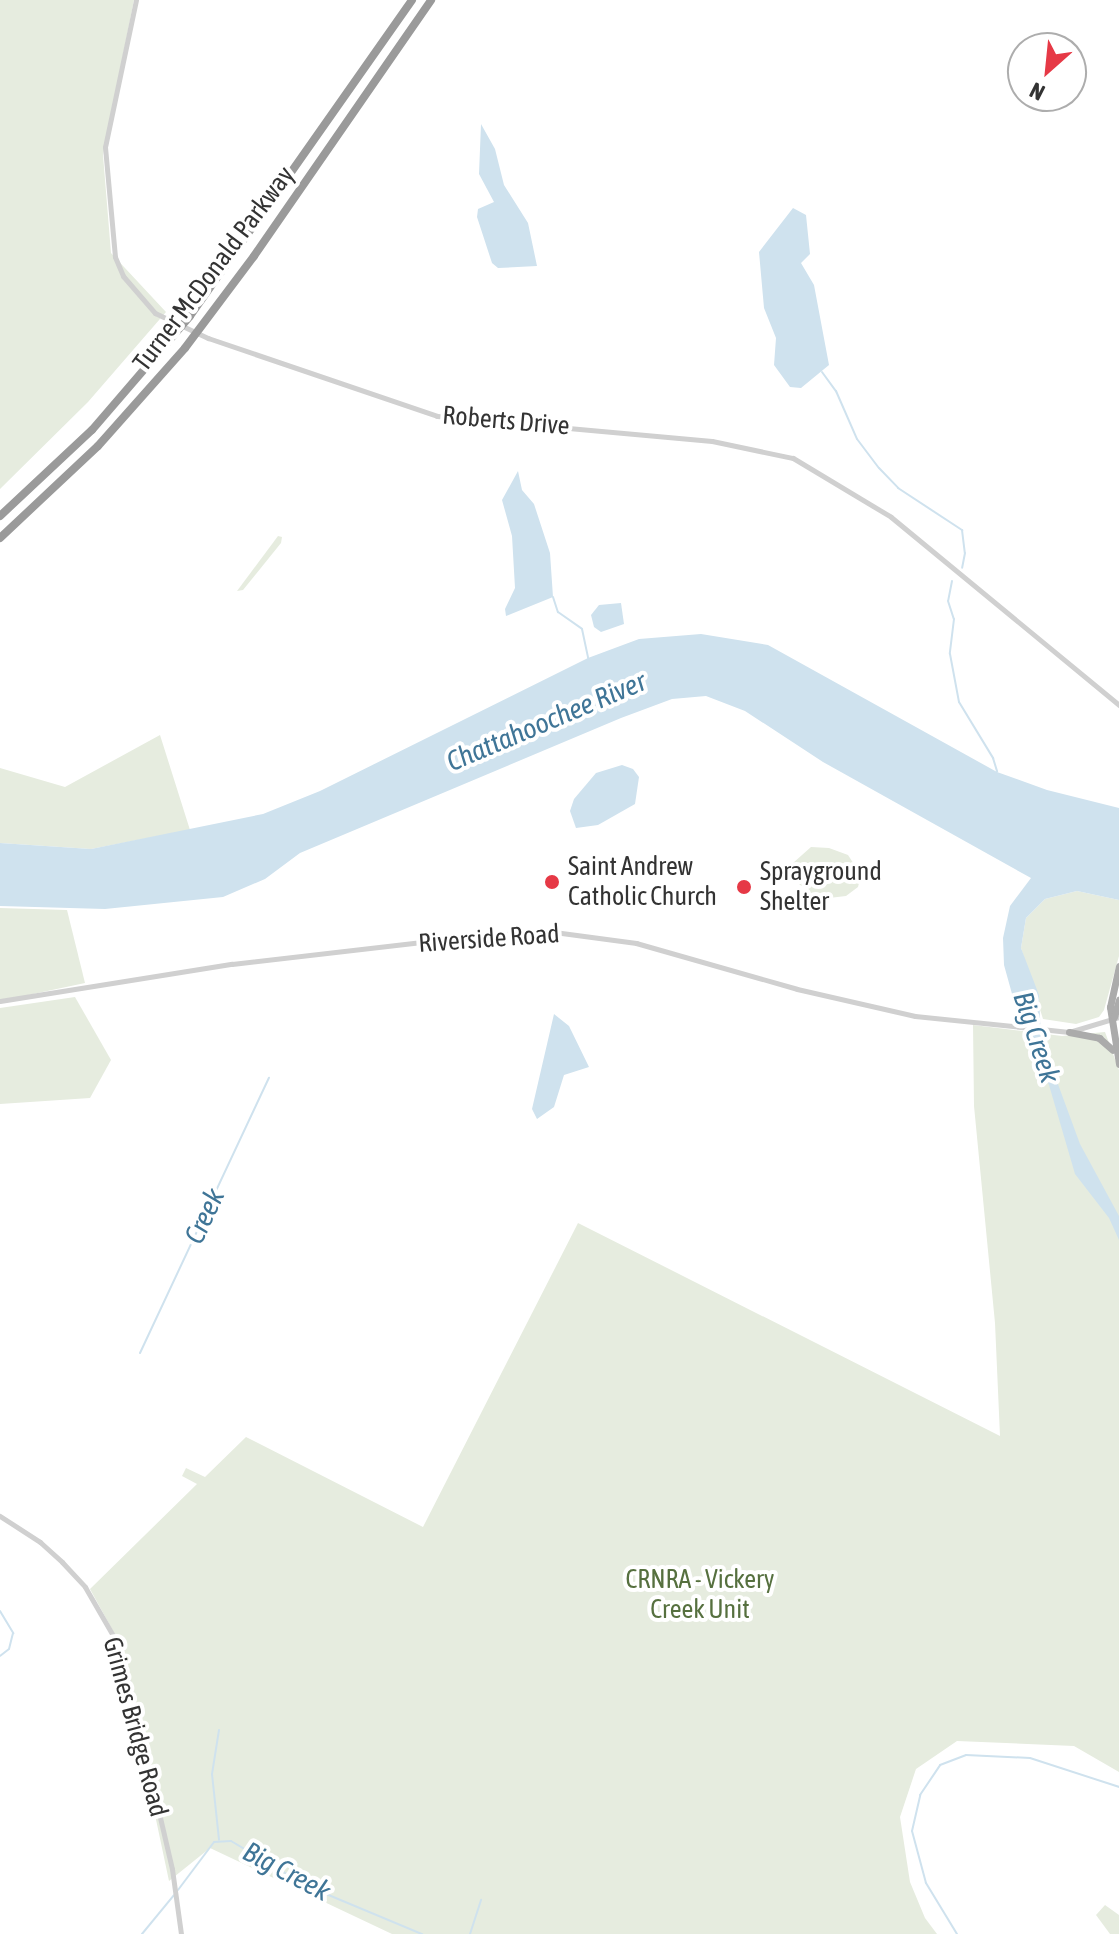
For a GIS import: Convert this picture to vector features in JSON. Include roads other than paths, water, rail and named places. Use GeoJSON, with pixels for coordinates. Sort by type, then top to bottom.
{"type":"FeatureCollection","features":[{"type":"Feature","properties":{"kind":"highway","name":"Turner McDonald Parkway"},"geometry":{"type":"LineString","coordinates":[[0,516],[92,430],[190,316],[412,0]]}},
{"type":"Feature","properties":{"kind":"highway","name":"Turner McDonald Parkway"},"geometry":{"type":"LineString","coordinates":[[0,538],[98,446],[185,348],[431,0]]}},
{"type":"Feature","properties":{"kind":"main road"},"geometry":{"type":"LineString","coordinates":[[1116,1018],[1110,1007],[1119,966]]}},
{"type":"Feature","properties":{"kind":"main road"},"geometry":{"type":"LineString","coordinates":[[1118,1062],[1116,1018],[1119,1000]]}},
{"type":"Feature","properties":{"kind":"main road"},"geometry":{"type":"LineString","coordinates":[[1069,1032],[1104,1040],[1118,1062]]}},
{"type":"Feature","properties":{"kind":"street","name":"Roberts Drive"},"geometry":{"type":"LineString","coordinates":[[136,0],[105,147],[115,257],[123,276],[155,313],[208,338],[437,416],[712,441],[793,458],[891,517],[1119,705]]}},
{"type":"Feature","properties":{"kind":"street","name":"Riverside Road"},"geometry":{"type":"LineString","coordinates":[[0,1001],[232,964],[482,935],[554,932],[636,943],[894,1013],[1069,1032],[1116,1018]]}},
{"type":"Feature","properties":{"kind":"street","name":"Grimes Bridge Road"},"geometry":{"type":"LineString","coordinates":[[0,1516],[40,1542],[74,1574],[115,1639],[125,1667],[172,1869],[181,1934]]}},
{"type":"Feature","properties":{"kind":"water"},"geometry":{"type":"Polygon","coordinates":[[[481,124],[495,149],[504,185],[528,223],[537,266],[498,268],[492,263],[477,217],[478,209],[494,202],[479,174],[481,124]]]}},
{"type":"Feature","properties":{"kind":"water"},"geometry":{"type":"Polygon","coordinates":[[[793,208],[806,215],[810,254],[801,263],[814,285],[829,365],[801,388],[790,387],[774,365],[776,338],[764,308],[759,252],[793,208]]]}},
{"type":"Feature","properties":{"kind":"water"},"geometry":{"type":"Polygon","coordinates":[[[518,471],[522,490],[534,504],[550,553],[553,597],[506,616],[505,609],[515,588],[512,536],[502,500],[518,471]]]}},
{"type":"Feature","properties":{"kind":"water"},"geometry":{"type":"Polygon","coordinates":[[[621,603],[624,624],[601,632],[594,627],[591,615],[599,605],[621,603]]]}},
{"type":"Feature","properties":{"kind":"water","name":"Chattahoochee River"},"geometry":{"type":"Polygon","coordinates":[[[701,634],[768,645],[997,772],[1047,790],[1119,808],[1119,900],[1077,891],[1045,899],[1026,918],[1021,948],[1039,995],[1041,1038],[1080,1144],[1119,1216],[1119,1240],[1109,1218],[1075,1174],[1049,1085],[1019,1019],[1004,965],[1003,938],[1010,906],[1031,878],[823,762],[745,711],[706,696],[672,699],[621,718],[300,853],[265,879],[223,897],[105,909],[0,906],[0,843],[91,849],[263,814],[320,791],[588,658],[639,639],[701,634]]]}},
{"type":"Feature","properties":{"kind":"water"},"geometry":{"type":"Polygon","coordinates":[[[622,765],[633,769],[639,777],[635,804],[598,825],[576,828],[570,811],[574,799],[596,773],[622,765]]]}},
{"type":"Feature","properties":{"kind":"water"},"geometry":{"type":"Polygon","coordinates":[[[554,1014],[569,1026],[589,1067],[564,1075],[554,1107],[537,1119],[532,1109],[554,1014]]]}},
{"type":"Feature","properties":{"kind":"waterway"},"geometry":{"type":"LineString","coordinates":[[822,372],[836,391],[857,439],[879,468],[898,488],[962,530],[965,553],[962,568]]}},
{"type":"Feature","properties":{"kind":"waterway"},"geometry":{"type":"LineString","coordinates":[[952,581],[948,601],[954,619],[950,654],[959,702],[993,758],[997,771]]}},
{"type":"Feature","properties":{"kind":"waterway"},"geometry":{"type":"LineString","coordinates":[[553,597],[558,612],[582,629],[588,658]]}},
{"type":"Feature","properties":{"kind":"waterway","name":"Creek"},"geometry":{"type":"LineString","coordinates":[[140,1353],[269,1078]]}},
{"type":"Feature","properties":{"kind":"waterway","name":"Big Creek"},"geometry":{"type":"LineString","coordinates":[[0,1611],[13,1633],[9,1649],[0,1656]]}},
{"type":"Feature","properties":{"kind":"waterway"},"geometry":{"type":"LineString","coordinates":[[219,1730],[212,1774],[219,1840]]}},
{"type":"Feature","properties":{"kind":"waterway","name":"Big Creek"},"geometry":{"type":"LineString","coordinates":[[957,1934],[926,1883],[912,1831],[920,1795],[940,1765],[966,1755],[1030,1758],[1119,1787]]}},
{"type":"Feature","properties":{"kind":"waterway","name":"Big Creek"},"geometry":{"type":"LineString","coordinates":[[178,1890],[214,1842],[231,1841],[307,1886],[422,1934]]}},
{"type":"Feature","properties":{"kind":"waterway","name":"Big Creek"},"geometry":{"type":"LineString","coordinates":[[142,1934],[174,1895]]}},
{"type":"Feature","properties":{"kind":"waterway"},"geometry":{"type":"LineString","coordinates":[[470,1934],[481,1900]]}},
{"type":"Feature","properties":{"kind":"place","name":"Saint Andrew Catholic Church"},"geometry":{"type":"Point","coordinates":[552,882]}},
{"type":"Feature","properties":{"kind":"place","name":"Sprayground Shelter"},"geometry":{"type":"Point","coordinates":[744,887]}},
{"type":"Feature","properties":{"kind":"park label","name":"CRNRA - Vickery Creek Unit"},"geometry":{"type":"Point","coordinates":[700,1595]}}]}
